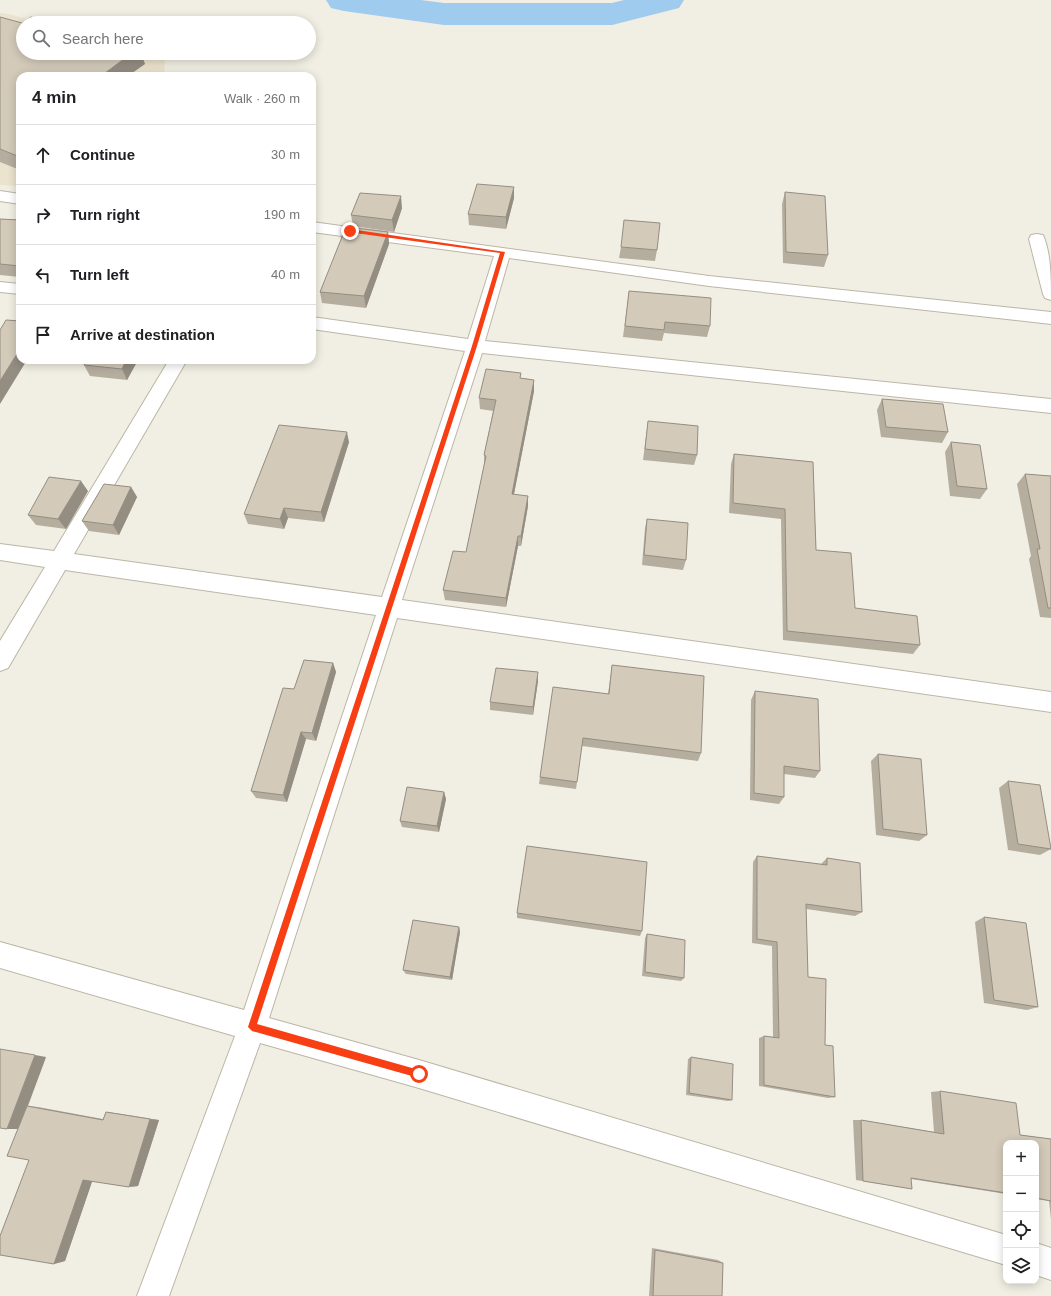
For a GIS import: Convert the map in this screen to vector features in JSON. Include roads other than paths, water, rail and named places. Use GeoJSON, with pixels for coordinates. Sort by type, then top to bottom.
{"type":"FeatureCollection","features":[{"type":"Feature","properties":{"kind":"street"},"geometry":{"type":"LineString","coordinates":[[0,196],[16,198]]}},
{"type":"Feature","properties":{"kind":"street"},"geometry":{"type":"LineString","coordinates":[[316,228],[709,281],[1051,318]]}},
{"type":"Feature","properties":{"kind":"street"},"geometry":{"type":"LineString","coordinates":[[1037,238],[1051,294]]}},
{"type":"Feature","properties":{"kind":"street"},"geometry":{"type":"LineString","coordinates":[[153,1296],[252,1027],[474,346],[503,252]]}},
{"type":"Feature","properties":{"kind":"street"},"geometry":{"type":"LineString","coordinates":[[0,287],[16,289]]}},
{"type":"Feature","properties":{"kind":"street"},"geometry":{"type":"LineString","coordinates":[[316,324],[474,346],[1051,406]]}},
{"type":"Feature","properties":{"kind":"street"},"geometry":{"type":"LineString","coordinates":[[0,661],[176,364]]}},
{"type":"Feature","properties":{"kind":"street"},"geometry":{"type":"LineString","coordinates":[[0,552],[60,559],[1051,702]]}},
{"type":"Feature","properties":{"kind":"street"},"geometry":{"type":"LineString","coordinates":[[0,955],[419,1074],[1003,1249]]}},
{"type":"Feature","properties":{"kind":"street"},"geometry":{"type":"LineString","coordinates":[[1039,1260],[1051,1264]]}},
{"type":"Feature","properties":{"kind":"waterway"},"geometry":{"type":"LineString","coordinates":[[344,0],[444,14],[612,14],[666,0]]}}]}
